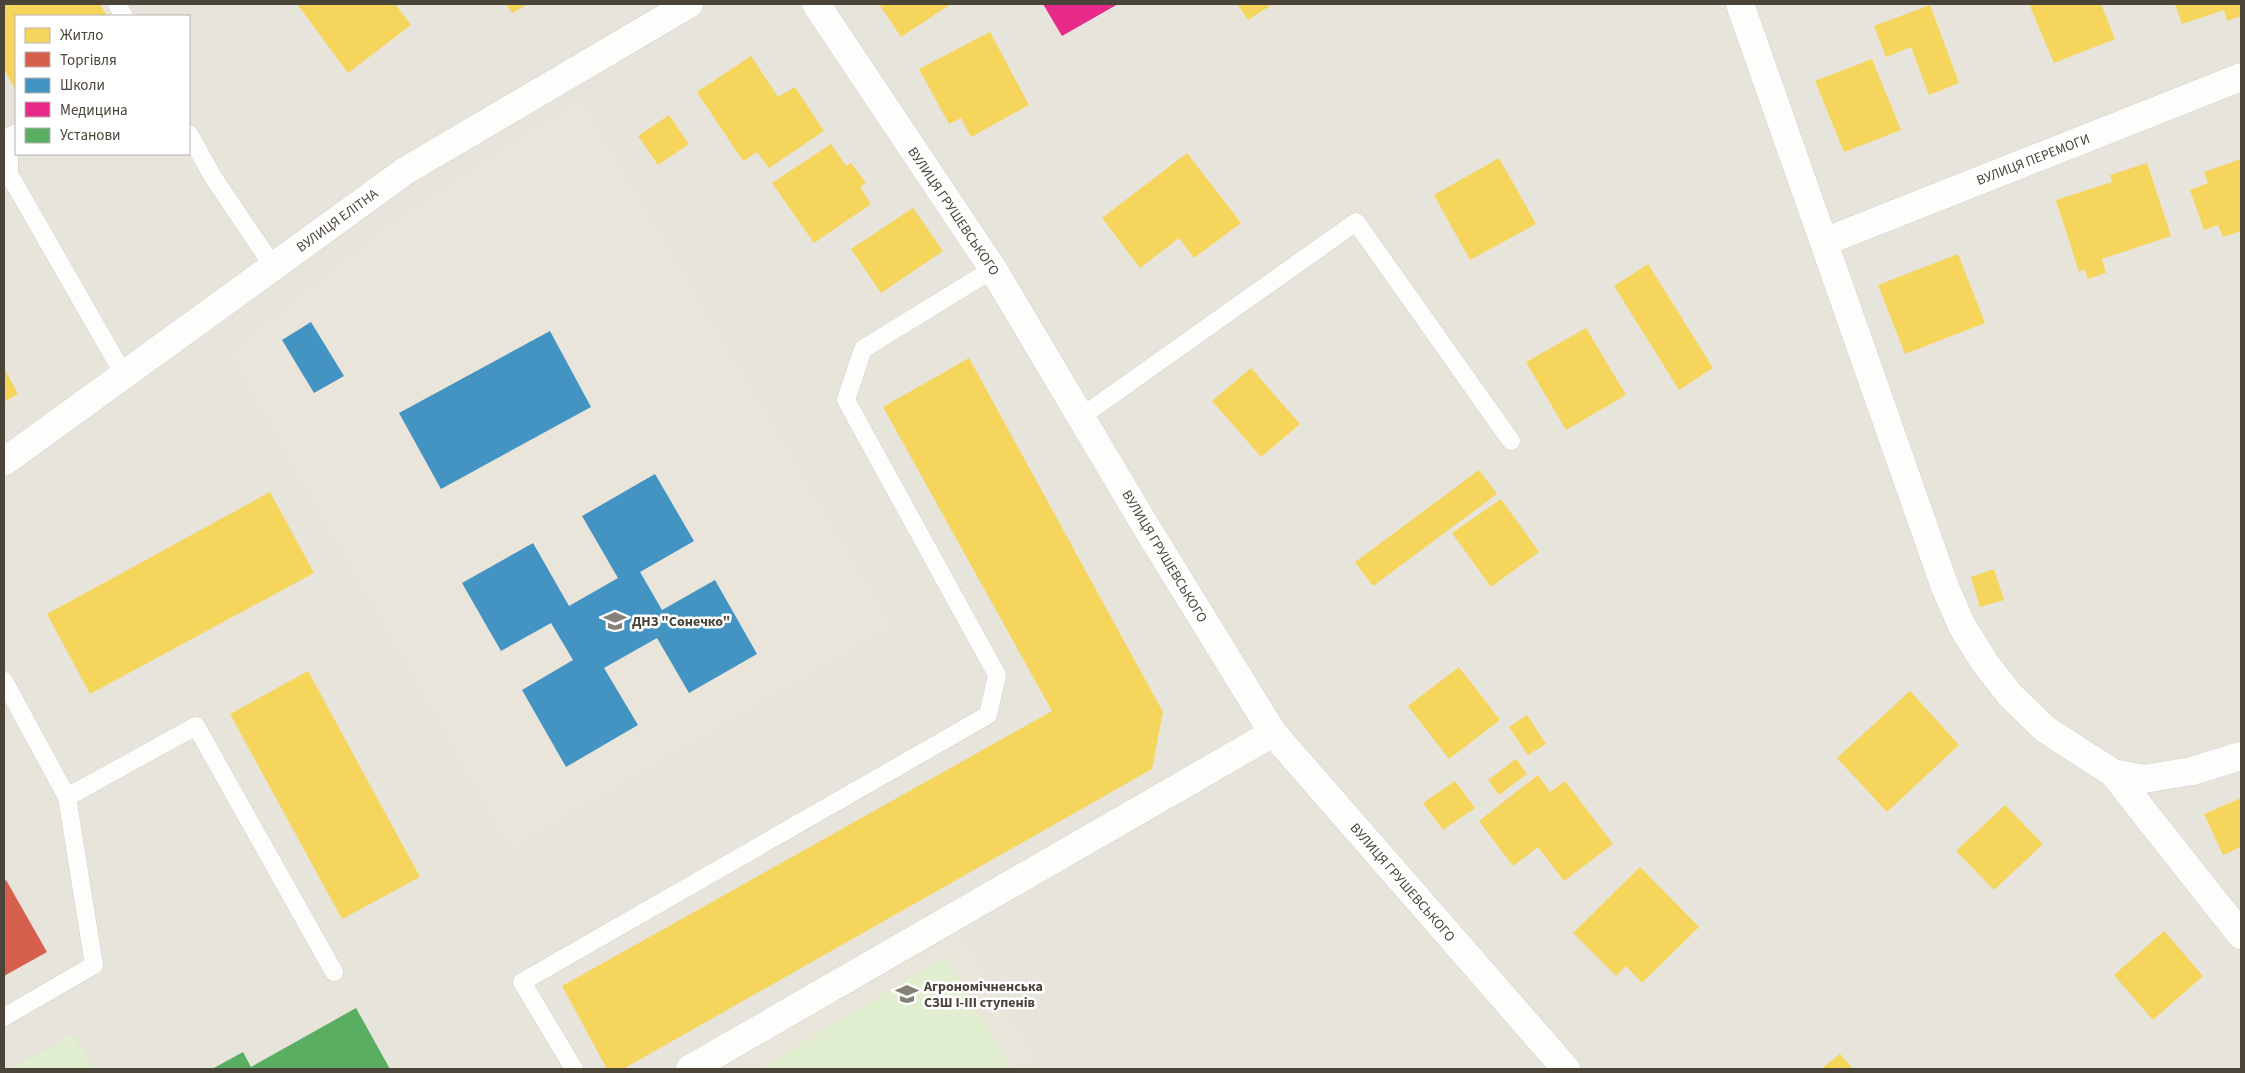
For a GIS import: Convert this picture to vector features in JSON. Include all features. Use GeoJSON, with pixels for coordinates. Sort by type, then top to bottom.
{"type":"FeatureCollection","features":[{"type":"Feature","properties":{"kind":"street","name":"ВУЛИЦЯ ЕЛІТНА"},"geometry":{"type":"LineString","coordinates":[[4,462],[404,171],[689,4]]}},
{"type":"Feature","properties":{"kind":"street","name":"ВУЛИЦЯ ГРУШЕВСЬКОГО"},"geometry":{"type":"LineString","coordinates":[[816,4],[993,269],[1273,733],[1566,1069]]}},
{"type":"Feature","properties":{"kind":"street"},"geometry":{"type":"LineString","coordinates":[[1740,4],[1945,587],[1962,626],[1985,664],[2010,695],[2045,729],[2112,773],[2241,935]]}},
{"type":"Feature","properties":{"kind":"street","name":"ВУЛИЦЯ ПЕРЕМОГИ"},"geometry":{"type":"LineString","coordinates":[[1824,242],[2241,77]]}},
{"type":"Feature","properties":{"kind":"street"},"geometry":{"type":"LineString","coordinates":[[690,1069],[1273,733]]}},
{"type":"Feature","properties":{"kind":"street"},"geometry":{"type":"LineString","coordinates":[[2112,773],[2144,779],[2192,771],[2241,756]]}},
{"type":"Feature","properties":{"kind":"lane"},"geometry":{"type":"LineString","coordinates":[[117,4],[123,15]]}},
{"type":"Feature","properties":{"kind":"lane"},"geometry":{"type":"LineString","coordinates":[[15,134],[9,138],[10,174],[124,375]]}},
{"type":"Feature","properties":{"kind":"lane"},"geometry":{"type":"LineString","coordinates":[[190,136],[213,177],[273,266]]}},
{"type":"Feature","properties":{"kind":"lane"},"geometry":{"type":"LineString","coordinates":[[1081,417],[1356,222],[1511,441]]}},
{"type":"Feature","properties":{"kind":"lane"},"geometry":{"type":"LineString","coordinates":[[574,1069],[522,982],[988,715],[998,675],[846,400],[862,349],[993,269]]}},
{"type":"Feature","properties":{"kind":"lane"},"geometry":{"type":"LineString","coordinates":[[4,681],[67,796],[94,965],[4,1017]]}},
{"type":"Feature","properties":{"kind":"lane"},"geometry":{"type":"LineString","coordinates":[[67,796],[196,726],[334,972]]}},
{"type":"Feature","properties":{"kind":"shaded area"},"geometry":{"type":"Polygon","coordinates":[[[4,4],[2241,4],[2241,1069],[1040,1069],[950,919],[690,1069],[4,1069],[4,4]]]}},
{"type":"Feature","properties":{"kind":"shaded area"},"geometry":{"type":"Polygon","coordinates":[[[581,98],[893,626],[510,850],[228,353],[391,222],[581,98]]]}},
{"type":"Feature","properties":{"kind":"shaded area","name":"Агрономічненська СЗШ І-ІІІ ступенів"},"geometry":{"type":"Polygon","coordinates":[[[950,919],[1040,1069],[690,1069],[950,919]]]}},
{"type":"Feature","properties":{"kind":"green space"},"geometry":{"type":"Polygon","coordinates":[[[945,957],[1012,1069],[759,1069],[945,957]]]}},
{"type":"Feature","properties":{"kind":"green space"},"geometry":{"type":"Polygon","coordinates":[[[72,1035],[93,1069],[12,1069],[72,1035]]]}},
{"type":"Feature","properties":{"kind":"building: Житло"},"geometry":{"type":"Polygon","coordinates":[[[4,4],[100,4],[106,15],[15,15],[15,89],[4,69],[4,4]]]}},
{"type":"Feature","properties":{"kind":"building: Житло"},"geometry":{"type":"Polygon","coordinates":[[[297,4],[395,4],[411,25],[348,73],[297,4]]]}},
{"type":"Feature","properties":{"kind":"building: Житло"},"geometry":{"type":"Polygon","coordinates":[[[506,4],[528,4],[512,13],[506,4]]]}},
{"type":"Feature","properties":{"kind":"building: Житло"},"geometry":{"type":"Polygon","coordinates":[[[879,4],[951,4],[901,37],[879,4]]]}},
{"type":"Feature","properties":{"kind":"building: Житло"},"geometry":{"type":"Polygon","coordinates":[[[1237,4],[1273,4],[1248,20],[1237,4]]]}},
{"type":"Feature","properties":{"kind":"building: Житло"},"geometry":{"type":"Polygon","coordinates":[[[2029,4],[2101,4],[2115,39],[2054,63],[2029,4]]]}},
{"type":"Feature","properties":{"kind":"building: Житло"},"geometry":{"type":"Polygon","coordinates":[[[2175,4],[2241,4],[2241,16],[2227,21],[2224,10],[2182,24],[2175,4]]]}},
{"type":"Feature","properties":{"kind":"building: Житло"},"geometry":{"type":"Polygon","coordinates":[[[1930,5],[1959,83],[1929,95],[1911,47],[1886,57],[1874,26],[1930,5]]]}},
{"type":"Feature","properties":{"kind":"building: Житло"},"geometry":{"type":"Polygon","coordinates":[[[990,32],[1029,105],[971,137],[961,118],[949,124],[919,69],[990,32]]]}},
{"type":"Feature","properties":{"kind":"building: Житло"},"geometry":{"type":"Polygon","coordinates":[[[751,56],[778,97],[795,87],[824,131],[769,168],[757,152],[743,161],[697,92],[751,56]]]}},
{"type":"Feature","properties":{"kind":"building: Житло"},"geometry":{"type":"Polygon","coordinates":[[[1872,59],[1901,130],[1844,152],[1815,81],[1872,59]]]}},
{"type":"Feature","properties":{"kind":"building: Житло"},"geometry":{"type":"Polygon","coordinates":[[[669,115],[689,144],[658,165],[638,136],[669,115]]]}},
{"type":"Feature","properties":{"kind":"building: Житло"},"geometry":{"type":"Polygon","coordinates":[[[831,144],[846,166],[851,163],[866,183],[860,187],[871,204],[814,243],[772,183],[831,144]]]}},
{"type":"Feature","properties":{"kind":"building: Житло"},"geometry":{"type":"Polygon","coordinates":[[[1187,153],[1241,223],[1194,258],[1179,238],[1140,268],[1102,218],[1187,153]]]}},
{"type":"Feature","properties":{"kind":"building: Житло"},"geometry":{"type":"Polygon","coordinates":[[[1499,158],[1536,224],[1470,260],[1434,195],[1499,158]]]}},
{"type":"Feature","properties":{"kind":"building: Житло"},"geometry":{"type":"Polygon","coordinates":[[[2241,159],[2241,231],[2223,237],[2218,225],[2204,230],[2190,190],[2208,183],[2204,172],[2241,159]]]}},
{"type":"Feature","properties":{"kind":"building: Житло"},"geometry":{"type":"Polygon","coordinates":[[[2147,163],[2171,236],[2102,259],[2106,273],[2088,279],[2085,269],[2079,272],[2056,200],[2112,182],[2110,175],[2147,163]]]}},
{"type":"Feature","properties":{"kind":"building: Житло"},"geometry":{"type":"Polygon","coordinates":[[[913,208],[943,251],[881,293],[851,249],[913,208]]]}},
{"type":"Feature","properties":{"kind":"building: Житло"},"geometry":{"type":"Polygon","coordinates":[[[1958,254],[1985,323],[1905,354],[1878,285],[1958,254]]]}},
{"type":"Feature","properties":{"kind":"building: Житло"},"geometry":{"type":"Polygon","coordinates":[[[1648,264],[1713,368],[1679,390],[1614,286],[1648,264]]]}},
{"type":"Feature","properties":{"kind":"building: Житло"},"geometry":{"type":"Polygon","coordinates":[[[1586,328],[1626,395],[1566,430],[1526,362],[1586,328]]]}},
{"type":"Feature","properties":{"kind":"building: Житло"},"geometry":{"type":"Polygon","coordinates":[[[969,358],[1163,712],[1152,769],[623,1069],[607,1069],[562,986],[1052,711],[883,407],[969,358]]]}},
{"type":"Feature","properties":{"kind":"building: Житло"},"geometry":{"type":"Polygon","coordinates":[[[4,368],[18,394],[4,402],[4,368]]]}},
{"type":"Feature","properties":{"kind":"building: Житло"},"geometry":{"type":"Polygon","coordinates":[[[1251,368],[1300,424],[1261,457],[1212,401],[1251,368]]]}},
{"type":"Feature","properties":{"kind":"building: Житло"},"geometry":{"type":"Polygon","coordinates":[[[1479,470],[1497,494],[1373,586],[1355,562],[1479,470]]]}},
{"type":"Feature","properties":{"kind":"building: Житло"},"geometry":{"type":"Polygon","coordinates":[[[270,492],[314,573],[90,694],[47,614],[270,492]]]}},
{"type":"Feature","properties":{"kind":"building: Житло"},"geometry":{"type":"Polygon","coordinates":[[[1501,499],[1539,552],[1491,587],[1452,533],[1501,499]]]}},
{"type":"Feature","properties":{"kind":"building: Житло"},"geometry":{"type":"Polygon","coordinates":[[[1994,569],[2004,600],[1980,607],[1971,577],[1994,569]]]}},
{"type":"Feature","properties":{"kind":"building: Житло"},"geometry":{"type":"Polygon","coordinates":[[[1459,667],[1500,720],[1449,759],[1408,706],[1459,667]]]}},
{"type":"Feature","properties":{"kind":"building: Житло"},"geometry":{"type":"Polygon","coordinates":[[[308,671],[420,877],[342,919],[230,714],[308,671]]]}},
{"type":"Feature","properties":{"kind":"building: Житло"},"geometry":{"type":"Polygon","coordinates":[[[1910,691],[1959,745],[1887,812],[1837,758],[1910,691]]]}},
{"type":"Feature","properties":{"kind":"building: Житло"},"geometry":{"type":"Polygon","coordinates":[[[1527,715],[1546,744],[1528,755],[1509,727],[1527,715]]]}},
{"type":"Feature","properties":{"kind":"building: Житло"},"geometry":{"type":"Polygon","coordinates":[[[1516,759],[1527,774],[1499,795],[1488,780],[1516,759]]]}},
{"type":"Feature","properties":{"kind":"building: Житло"},"geometry":{"type":"Polygon","coordinates":[[[1538,775],[1550,792],[1565,781],[1613,844],[1564,881],[1538,847],[1513,866],[1479,821],[1538,775]]]}},
{"type":"Feature","properties":{"kind":"building: Житло"},"geometry":{"type":"Polygon","coordinates":[[[1455,781],[1475,808],[1443,830],[1423,803],[1455,781]]]}},
{"type":"Feature","properties":{"kind":"building: Житло"},"geometry":{"type":"Polygon","coordinates":[[[2241,798],[2241,847],[2223,855],[2204,814],[2241,798]]]}},
{"type":"Feature","properties":{"kind":"building: Житло"},"geometry":{"type":"Polygon","coordinates":[[[2005,805],[2043,844],[1994,890],[1956,851],[2005,805]]]}},
{"type":"Feature","properties":{"kind":"building: Житло"},"geometry":{"type":"Polygon","coordinates":[[[1640,867],[1699,927],[1642,983],[1626,966],[1616,976],[1573,933],[1640,867]]]}},
{"type":"Feature","properties":{"kind":"building: Житло"},"geometry":{"type":"Polygon","coordinates":[[[2164,931],[2203,976],[2153,1020],[2114,975],[2164,931]]]}},
{"type":"Feature","properties":{"kind":"building: Житло"},"geometry":{"type":"Polygon","coordinates":[[[1840,1054],[1853,1069],[1821,1069],[1840,1054]]]}},
{"type":"Feature","properties":{"kind":"building: Торгівля"},"geometry":{"type":"Polygon","coordinates":[[[6,880],[47,952],[4,976],[4,882],[6,880]]]}},
{"type":"Feature","properties":{"kind":"building: Школи"},"geometry":{"type":"Polygon","coordinates":[[[311,322],[344,376],[314,393],[282,340],[311,322]]]}},
{"type":"Feature","properties":{"kind":"building: Школи"},"geometry":{"type":"Polygon","coordinates":[[[550,331],[591,407],[441,489],[399,413],[550,331]]]}},
{"type":"Feature","properties":{"kind":"building: Школи"},"geometry":{"type":"Polygon","coordinates":[[[655,474],[694,541],[640,572],[662,610],[715,580],[757,654],[689,693],[657,638],[604,668],[638,725],[566,767],[522,690],[573,660],[551,623],[501,651],[462,583],[533,543],[569,606],[618,578],[582,516],[655,474]]]}},
{"type":"Feature","properties":{"kind":"building: Медицина"},"geometry":{"type":"Polygon","coordinates":[[[1043,4],[1118,4],[1062,36],[1043,4]]]}},
{"type":"Feature","properties":{"kind":"building: Установи"},"geometry":{"type":"Polygon","coordinates":[[[356,1008],[390,1069],[212,1069],[243,1052],[251,1067],[356,1008]]]}},
{"type":"Feature","properties":{"kind":"place","name":"ДНЗ \"Сонечко\""},"geometry":{"type":"Point","coordinates":[615,621]}},
{"type":"Feature","properties":{"kind":"place","name":"Агрономічненська СЗШ І-ІІІ ступенів"},"geometry":{"type":"Point","coordinates":[907,994]}}]}
